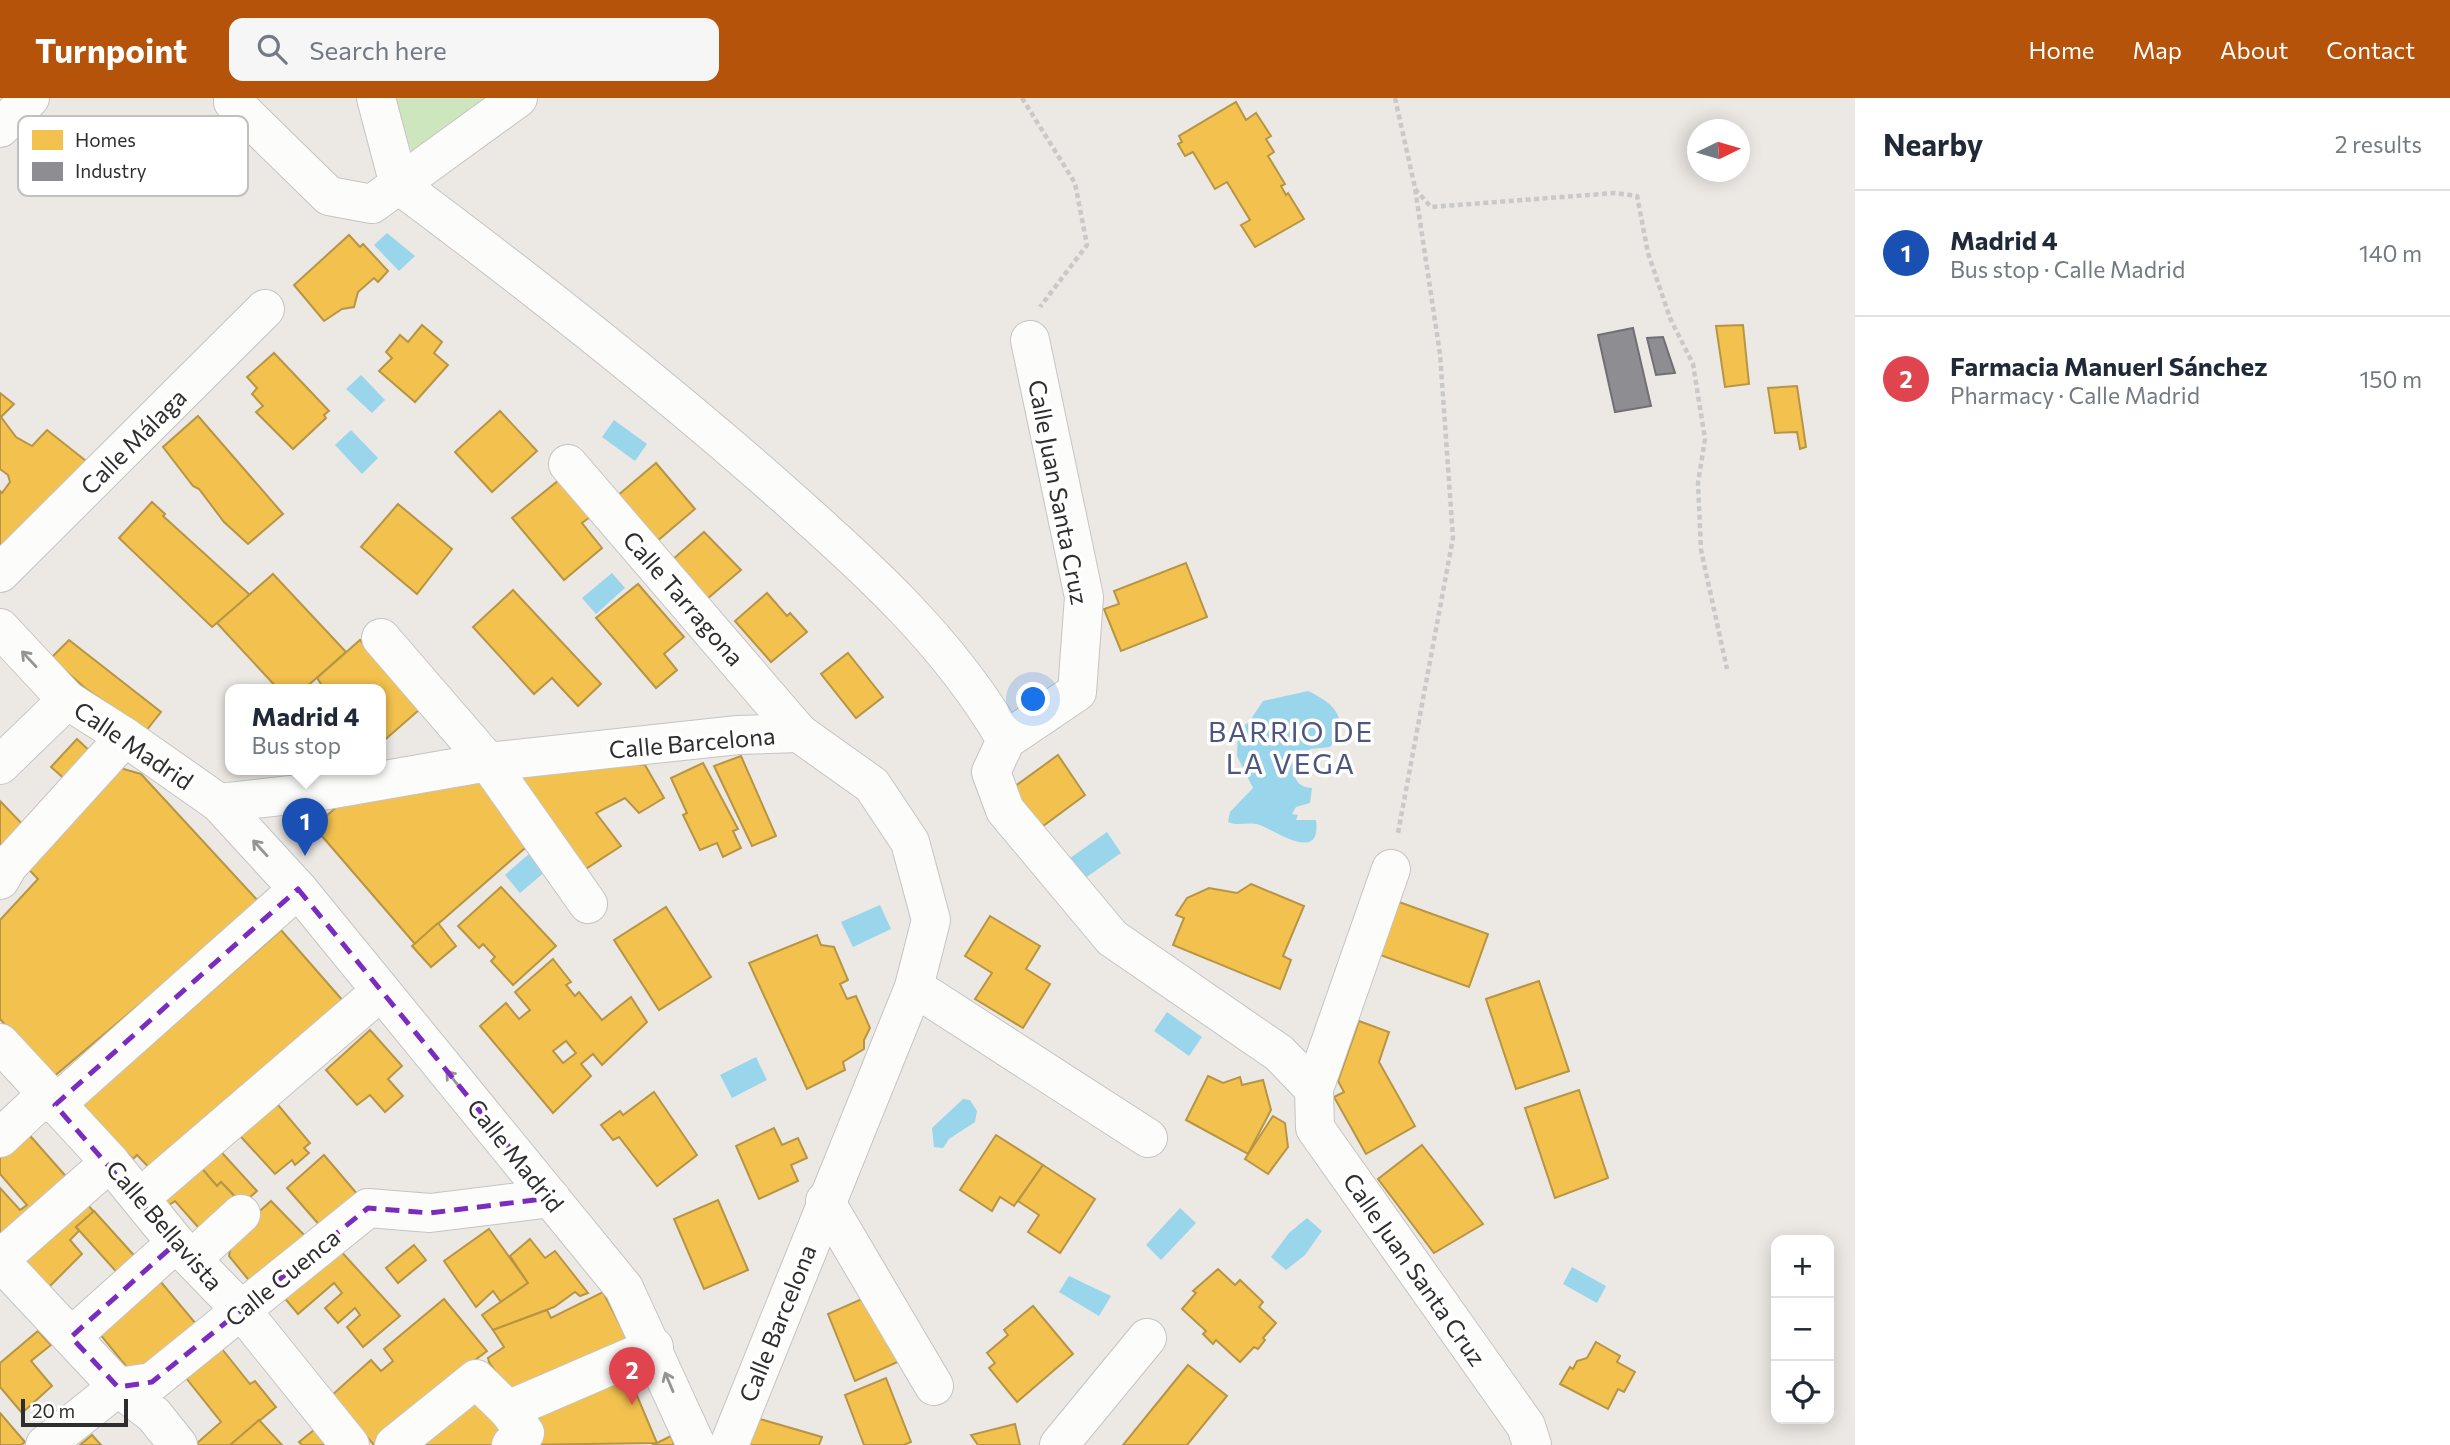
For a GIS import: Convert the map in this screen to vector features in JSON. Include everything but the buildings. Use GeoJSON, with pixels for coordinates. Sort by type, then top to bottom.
{"type":"FeatureCollection","features":[{"type":"Feature","properties":{"kind":"street"},"geometry":{"type":"LineString","coordinates":[[0,128],[30,98]]}},
{"type":"Feature","properties":{"kind":"street"},"geometry":{"type":"LineString","coordinates":[[233,98],[233,102],[247,116]]}},
{"type":"Feature","properties":{"kind":"street"},"geometry":{"type":"LineString","coordinates":[[376,98],[399,185],[684,406],[884,583],[981,696],[1006,740],[991,772],[1005,810],[1112,938],[1279,1053],[1314,1089]]}},
{"type":"Feature","properties":{"kind":"street"},"geometry":{"type":"LineString","coordinates":[[248,117],[329,197],[372,204],[518,98]]}},
{"type":"Feature","properties":{"kind":"street","name":"Calle Málaga"},"geometry":{"type":"LineString","coordinates":[[0,573],[265,309]]}},
{"type":"Feature","properties":{"kind":"street","name":"Calle Juan Santa Cruz"},"geometry":{"type":"LineString","coordinates":[[1006,740],[1077,692],[1084,597],[1030,340]]}},
{"type":"Feature","properties":{"kind":"street","name":"Calle Tarragona"},"geometry":{"type":"LineString","coordinates":[[568,464],[799,733]]}},
{"type":"Feature","properties":{"kind":"street","name":"Calle Madrid"},"geometry":{"type":"LineString","coordinates":[[0,628],[67,700],[219,803],[298,889],[624,1288],[654,1347],[696,1445]]}},
{"type":"Feature","properties":{"kind":"street"},"geometry":{"type":"LineString","coordinates":[[381,639],[488,762],[588,904]]}},
{"type":"Feature","properties":{"kind":"street"},"geometry":{"type":"LineString","coordinates":[[0,765],[67,700]]}},
{"type":"Feature","properties":{"kind":"street","name":"Calle Barcelona"},"geometry":{"type":"LineString","coordinates":[[219,803],[316,792],[488,762],[738,735],[799,733],[872,785],[910,842],[931,920],[914,987],[825,1201],[729,1445]]}},
{"type":"Feature","properties":{"kind":"street"},"geometry":{"type":"LineString","coordinates":[[0,880],[8,866],[125,737]]}},
{"type":"Feature","properties":{"kind":"street","name":"Calle Juan Santa Cruz"},"geometry":{"type":"LineString","coordinates":[[1391,869],[1314,1089],[1315,1128],[1526,1426],[1532,1445]]}},
{"type":"Feature","properties":{"kind":"street"},"geometry":{"type":"LineString","coordinates":[[0,1138],[50,1100],[298,889]]}},
{"type":"Feature","properties":{"kind":"street"},"geometry":{"type":"LineString","coordinates":[[914,987],[1148,1138]]}},
{"type":"Feature","properties":{"kind":"street"},"geometry":{"type":"LineString","coordinates":[[140,1198],[381,991]]}},
{"type":"Feature","properties":{"kind":"street","name":"Calle Bellavista"},"geometry":{"type":"LineString","coordinates":[[0,1043],[50,1100],[110,1161],[184,1251],[242,1311],[350,1445]]}},
{"type":"Feature","properties":{"kind":"street"},"geometry":{"type":"LineString","coordinates":[[110,1161],[0,1260],[118,1387],[155,1415],[178,1445]]}},
{"type":"Feature","properties":{"kind":"street","name":"Calle Cuenca"},"geometry":{"type":"LineString","coordinates":[[45,1445],[118,1387],[152,1382],[368,1208],[430,1213],[551,1198]]}},
{"type":"Feature","properties":{"kind":"street","name":"Calle Barcelona"},"geometry":{"type":"LineString","coordinates":[[825,1201],[934,1385]]}},
{"type":"Feature","properties":{"kind":"street"},"geometry":{"type":"LineString","coordinates":[[71,1337],[184,1251],[241,1214]]}},
{"type":"Feature","properties":{"kind":"street"},"geometry":{"type":"LineString","coordinates":[[1059,1445],[1147,1338]]}},
{"type":"Feature","properties":{"kind":"street"},"geometry":{"type":"LineString","coordinates":[[394,1445],[476,1380],[510,1428],[654,1347]]}},
{"type":"Feature","properties":{"kind":"path"},"geometry":{"type":"LineString","coordinates":[[1023,98],[1075,183],[1087,245],[1032,317],[1030,340]]}},
{"type":"Feature","properties":{"kind":"path"},"geometry":{"type":"LineString","coordinates":[[1391,869],[1453,538],[1440,354],[1415,188],[1395,98]]}},
{"type":"Feature","properties":{"kind":"path"},"geometry":{"type":"LineString","coordinates":[[1415,188],[1431,207],[1615,192],[1637,196],[1648,253],[1670,318],[1693,364],[1705,439],[1698,483],[1701,550],[1727,669]]}},
{"type":"Feature","properties":{"kind":"highlighted area"},"geometry":{"type":"Polygon","coordinates":[[[298,889],[551,1198],[430,1213],[368,1208],[152,1382],[118,1387],[71,1337],[176,1243],[55,1105],[298,889]]]}},
{"type":"Feature","properties":{"kind":"green space"},"geometry":{"type":"Polygon","coordinates":[[[393,98],[486,98],[414,158],[393,98]]]}},
{"type":"Feature","properties":{"kind":"water"},"geometry":{"type":"Polygon","coordinates":[[[387,233],[415,256],[399,271],[374,245],[387,233]]]}},
{"type":"Feature","properties":{"kind":"water"},"geometry":{"type":"Polygon","coordinates":[[[361,375],[385,400],[372,413],[346,389],[361,375]]]}},
{"type":"Feature","properties":{"kind":"water"},"geometry":{"type":"Polygon","coordinates":[[[614,420],[647,444],[635,461],[602,437],[614,420]]]}},
{"type":"Feature","properties":{"kind":"water"},"geometry":{"type":"Polygon","coordinates":[[[351,430],[378,458],[362,474],[335,445],[351,430]]]}},
{"type":"Feature","properties":{"kind":"water"},"geometry":{"type":"Polygon","coordinates":[[[612,573],[625,588],[596,614],[582,598],[612,573]]]}},
{"type":"Feature","properties":{"kind":"water"},"geometry":{"type":"Polygon","coordinates":[[[1308,691],[1332,707],[1340,721],[1340,729],[1330,747],[1311,749],[1292,758],[1298,782],[1312,788],[1310,803],[1296,807],[1292,814],[1298,815],[1296,820],[1316,820],[1316,833],[1312,840],[1296,841],[1260,825],[1228,822],[1230,812],[1253,788],[1237,756],[1238,730],[1249,722],[1263,701],[1308,691]]]}},
{"type":"Feature","properties":{"kind":"water"},"geometry":{"type":"Polygon","coordinates":[[[1107,832],[1121,853],[1081,881],[1066,861],[1107,832]]]}},
{"type":"Feature","properties":{"kind":"water"},"geometry":{"type":"Polygon","coordinates":[[[530,853],[546,871],[520,893],[505,875],[530,853]]]}},
{"type":"Feature","properties":{"kind":"water"},"geometry":{"type":"Polygon","coordinates":[[[880,905],[891,929],[853,947],[841,922],[880,905]]]}},
{"type":"Feature","properties":{"kind":"water"},"geometry":{"type":"Polygon","coordinates":[[[1167,1012],[1202,1037],[1189,1056],[1154,1031],[1167,1012]]]}},
{"type":"Feature","properties":{"kind":"water"},"geometry":{"type":"Polygon","coordinates":[[[756,1057],[767,1080],[732,1098],[720,1075],[756,1057]]]}},
{"type":"Feature","properties":{"kind":"water"},"geometry":{"type":"Polygon","coordinates":[[[963,1099],[970,1100],[977,1111],[975,1122],[949,1139],[943,1148],[934,1147],[932,1128],[963,1099]]]}},
{"type":"Feature","properties":{"kind":"water"},"geometry":{"type":"Polygon","coordinates":[[[1180,1208],[1196,1223],[1161,1260],[1146,1245],[1180,1208]]]}},
{"type":"Feature","properties":{"kind":"water"},"geometry":{"type":"Polygon","coordinates":[[[1307,1218],[1322,1231],[1305,1255],[1286,1270],[1271,1257],[1289,1233],[1307,1218]]]}},
{"type":"Feature","properties":{"kind":"water"},"geometry":{"type":"Polygon","coordinates":[[[1572,1267],[1606,1286],[1597,1303],[1563,1284],[1572,1267]]]}},
{"type":"Feature","properties":{"kind":"water"},"geometry":{"type":"Polygon","coordinates":[[[1069,1276],[1111,1296],[1099,1316],[1059,1292],[1069,1276]]]}},
{"type":"Feature","properties":{"kind":"place","name":"Madrid 4"},"geometry":{"type":"Point","coordinates":[305,856]}},
{"type":"Feature","properties":{"kind":"place","name":"Farmacia Manuerl Sánchez"},"geometry":{"type":"Point","coordinates":[632,1405]}},
{"type":"Feature","properties":{"kind":"district","name":"BARRIO DE LA VEGA"},"geometry":{"type":"Point","coordinates":[1291,747]}}]}
